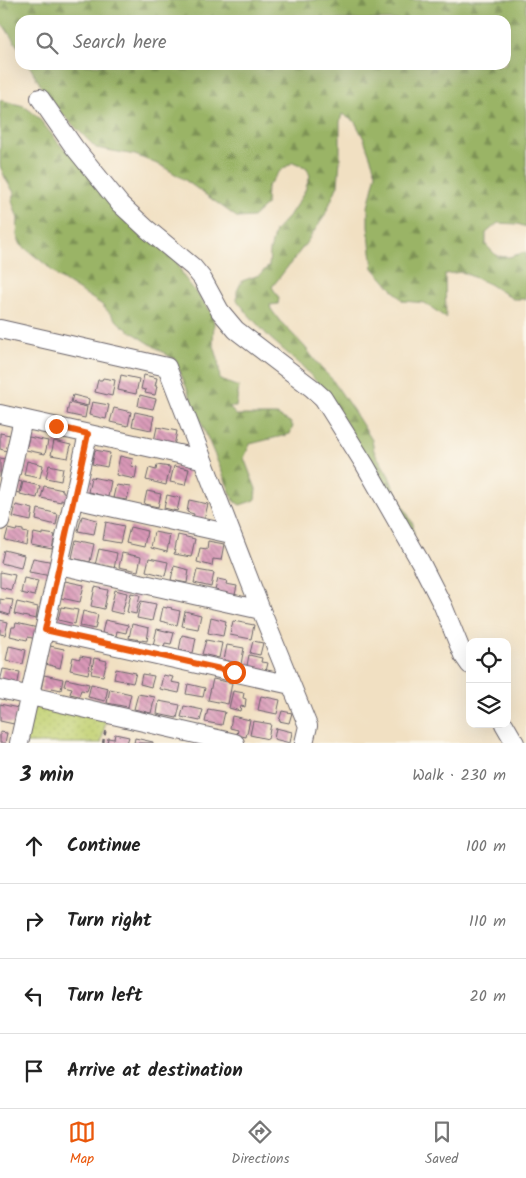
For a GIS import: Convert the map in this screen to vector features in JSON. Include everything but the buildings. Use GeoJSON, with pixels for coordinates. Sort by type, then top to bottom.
{"type":"FeatureCollection","features":[{"type":"Feature","properties":{"kind":"street"},"geometry":{"type":"LineString","coordinates":[[40,98],[74,147],[120,204],[193,267],[202,278],[220,311],[236,330],[323,398],[365,465],[421,563],[443,606],[466,659]]}},
{"type":"Feature","properties":{"kind":"street"},"geometry":{"type":"LineString","coordinates":[[0,329],[166,367],[308,726],[304,743]]}},
{"type":"Feature","properties":{"kind":"street"},"geometry":{"type":"LineString","coordinates":[[0,414],[202,459]]}},
{"type":"Feature","properties":{"kind":"street"},"geometry":{"type":"LineString","coordinates":[[0,521],[23,419]]}},
{"type":"Feature","properties":{"kind":"street"},"geometry":{"type":"LineString","coordinates":[[19,743],[88,434]]}},
{"type":"Feature","properties":{"kind":"street"},"geometry":{"type":"LineString","coordinates":[[74,499],[231,534]]}},
{"type":"Feature","properties":{"kind":"street"},"geometry":{"type":"LineString","coordinates":[[59,565],[261,610]]}},
{"type":"Feature","properties":{"kind":"street"},"geometry":{"type":"LineString","coordinates":[[45,630],[291,685]]}},
{"type":"Feature","properties":{"kind":"street"},"geometry":{"type":"LineString","coordinates":[[0,689],[235,743]]}},
{"type":"Feature","properties":{"kind":"street"},"geometry":{"type":"LineString","coordinates":[[506,728],[515,743]]}},
{"type":"Feature","properties":{"kind":"green space"},"geometry":{"type":"Polygon","coordinates":[[[0,0],[526,0],[526,227],[518,224],[498,223],[486,233],[486,245],[497,256],[509,257],[526,252],[526,299],[513,299],[489,284],[462,272],[445,274],[446,318],[425,303],[403,301],[373,268],[368,226],[368,207],[376,173],[364,139],[355,122],[342,114],[340,122],[338,185],[324,217],[272,287],[279,298],[278,304],[270,305],[271,309],[331,378],[353,410],[372,440],[374,451],[413,524],[414,534],[327,393],[302,366],[270,338],[237,300],[237,291],[242,281],[259,275],[269,266],[270,251],[275,231],[289,216],[304,193],[310,176],[307,168],[293,162],[279,172],[267,187],[266,205],[253,217],[238,218],[162,166],[135,155],[96,148],[62,114],[45,93],[32,70],[511,70],[511,15],[15,15],[15,42],[0,23],[0,0]]]}},
{"type":"Feature","properties":{"kind":"green space"},"geometry":{"type":"Polygon","coordinates":[[[0,100],[24,106],[37,116],[61,146],[87,168],[176,260],[184,277],[212,313],[214,323],[213,342],[218,359],[220,380],[239,387],[236,407],[229,407],[236,415],[277,415],[290,422],[293,426],[290,434],[250,444],[244,458],[256,489],[255,500],[240,505],[234,501],[175,360],[121,325],[101,304],[58,277],[21,245],[17,236],[18,219],[12,201],[15,194],[0,166],[0,100]]]}},
{"type":"Feature","properties":{"kind":"green space"},"geometry":{"type":"Polygon","coordinates":[[[37,704],[106,720],[101,743],[25,743],[33,709],[37,704]]]}},
{"type":"Feature","properties":{"kind":"route"},"geometry":{"type":"LineString","coordinates":[[56,426],[88,434],[45,630],[234,672]]}}]}
